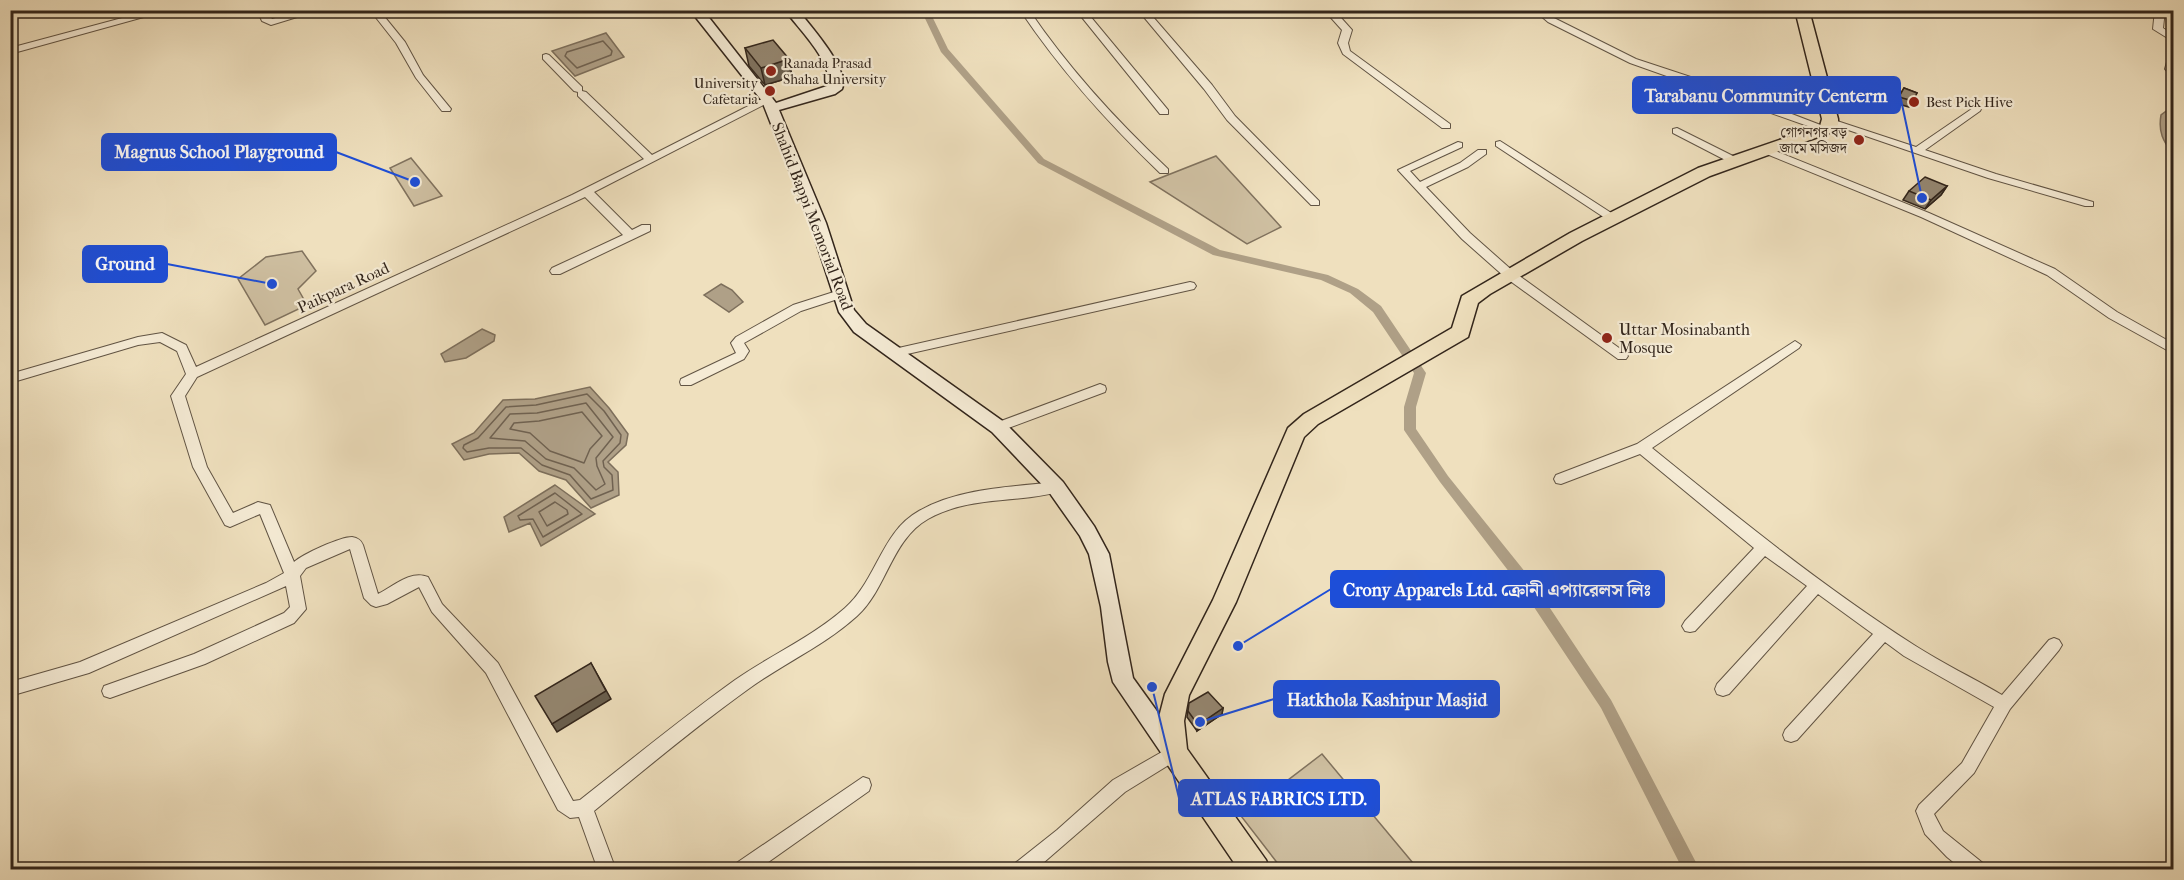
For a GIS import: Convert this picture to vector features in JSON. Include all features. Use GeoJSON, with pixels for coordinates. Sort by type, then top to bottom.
{"type":"FeatureCollection","features":[{"type":"Feature","properties":{"kind":"main road"},"geometry":{"type":"LineString","coordinates":[[1256,870],[1174,753],[1171,721],[1177,693],[1224,602],[1295,434],[1311,418],[1461,332],[1469,300],[1510,275],[1612,218],[1704,172],[1768,151],[1828,126],[1802,10]]}},
{"type":"Feature","properties":{"kind":"street"},"geometry":{"type":"LineString","coordinates":[[10,51],[165,10]]}},
{"type":"Feature","properties":{"kind":"street"},"geometry":{"type":"LineString","coordinates":[[261,10],[265,19],[271,22],[316,10]]}},
{"type":"Feature","properties":{"kind":"street"},"geometry":{"type":"LineString","coordinates":[[374,10],[400,42],[419,76],[446,109]]}},
{"type":"Feature","properties":{"kind":"street","name":"Shahid Bappi Memorial Road"},"geometry":{"type":"LineString","coordinates":[[696,10],[770,104],[818,223],[847,312],[860,328],[998,428],[1056,487],[1087,531],[1099,554],[1111,608],[1118,662],[1124,682],[1174,753]]}},
{"type":"Feature","properties":{"kind":"street"},"geometry":{"type":"LineString","coordinates":[[770,104],[830,91],[837,86],[838,78],[830,64],[792,10]]}},
{"type":"Feature","properties":{"kind":"street"},"geometry":{"type":"LineString","coordinates":[[1024,10],[1054,55],[1086,94],[1164,171]]}},
{"type":"Feature","properties":{"kind":"street"},"geometry":{"type":"LineString","coordinates":[[1080,10],[1164,112]]}},
{"type":"Feature","properties":{"kind":"street"},"geometry":{"type":"LineString","coordinates":[[1142,10],[1208,87],[1231,118],[1315,203]]}},
{"type":"Feature","properties":{"kind":"street"},"geometry":{"type":"LineString","coordinates":[[1328,10],[1347,30],[1343,43],[1346,52],[1446,126]]}},
{"type":"Feature","properties":{"kind":"street"},"geometry":{"type":"LineString","coordinates":[[1538,10],[1550,14],[1633,61],[1828,126],[1919,150],[1992,176],[2088,204]]}},
{"type":"Feature","properties":{"kind":"street"},"geometry":{"type":"LineString","coordinates":[[2160,10],[2158,29],[2174,39]]}},
{"type":"Feature","properties":{"kind":"street"},"geometry":{"type":"LineString","coordinates":[[2170,69],[2174,55]]}},
{"type":"Feature","properties":{"kind":"street"},"geometry":{"type":"LineString","coordinates":[[546,57],[650,159]]}},
{"type":"Feature","properties":{"kind":"street","name":"Paikpara Road"},"geometry":{"type":"LineString","coordinates":[[192,374],[508,229],[650,159],[770,104]]}},
{"type":"Feature","properties":{"kind":"street"},"geometry":{"type":"LineString","coordinates":[[1919,150],[1976,109]]}},
{"type":"Feature","properties":{"kind":"street"},"geometry":{"type":"LineString","coordinates":[[1677,131],[1737,162]]}},
{"type":"Feature","properties":{"kind":"street"},"geometry":{"type":"LineString","coordinates":[[1500,144],[1612,218]]}},
{"type":"Feature","properties":{"kind":"street"},"geometry":{"type":"LineString","coordinates":[[1458,145],[1404,168],[1418,187],[1510,275],[1622,356]]}},
{"type":"Feature","properties":{"kind":"street"},"geometry":{"type":"LineString","coordinates":[[1768,151],[1925,215],[2051,272],[2113,315],[2174,350]]}},
{"type":"Feature","properties":{"kind":"street"},"geometry":{"type":"LineString","coordinates":[[1418,187],[1464,165],[1482,152]]}},
{"type":"Feature","properties":{"kind":"street"},"geometry":{"type":"LineString","coordinates":[[587,192],[630,235]]}},
{"type":"Feature","properties":{"kind":"street"},"geometry":{"type":"LineString","coordinates":[[556,271],[646,228]]}},
{"type":"Feature","properties":{"kind":"street"},"geometry":{"type":"LineString","coordinates":[[894,353],[1190,286]]}},
{"type":"Feature","properties":{"kind":"street"},"geometry":{"type":"LineString","coordinates":[[686,382],[740,356],[743,351],[737,343],[740,340],[797,308],[840,294]]}},
{"type":"Feature","properties":{"kind":"street"},"geometry":{"type":"LineString","coordinates":[[10,379],[138,341],[162,337],[182,348],[192,374],[178,396],[206,479],[230,521],[258,508],[265,509],[292,575],[299,605],[293,615],[199,659],[110,691]]}},
{"type":"Feature","properties":{"kind":"street"},"geometry":{"type":"LineString","coordinates":[[1561,479],[1642,448],[1795,345]]}},
{"type":"Feature","properties":{"kind":"street"},"geometry":{"type":"LineString","coordinates":[[998,428],[1100,389]]}},
{"type":"Feature","properties":{"kind":"street"},"geometry":{"type":"LineString","coordinates":[[1642,448],[1816,586],[1910,651],[2004,704]]}},
{"type":"Feature","properties":{"kind":"street"},"geometry":{"type":"LineString","coordinates":[[10,689],[83,668],[271,587],[292,575],[301,564],[345,544],[353,543],[356,545],[372,598],[376,601],[384,600],[416,581],[423,581],[437,608],[492,668],[564,804],[570,810],[584,808],[727,696],[852,611],[868,594],[880,576],[892,546],[911,522],[954,503],[1056,487]]}},
{"type":"Feature","properties":{"kind":"street"},"geometry":{"type":"LineString","coordinates":[[1690,626],[1764,547]]}},
{"type":"Feature","properties":{"kind":"street"},"geometry":{"type":"LineString","coordinates":[[1723,689],[1816,586]]}},
{"type":"Feature","properties":{"kind":"street"},"geometry":{"type":"LineString","coordinates":[[1791,735],[1884,633]]}},
{"type":"Feature","properties":{"kind":"street"},"geometry":{"type":"LineString","coordinates":[[1978,870],[1935,834],[1925,822],[1925,811],[1968,768],[2004,704],[2054,645]]}},
{"type":"Feature","properties":{"kind":"street"},"geometry":{"type":"LineString","coordinates":[[1020,870],[1063,836],[1119,786],[1174,753]]}},
{"type":"Feature","properties":{"kind":"street"},"geometry":{"type":"LineString","coordinates":[[741,870],[863,785]]}},
{"type":"Feature","properties":{"kind":"street"},"geometry":{"type":"LineString","coordinates":[[584,808],[607,870]]}},
{"type":"Feature","properties":{"kind":"shaded area"},"geometry":{"type":"Polygon","coordinates":[[[1216,156],[1281,227],[1247,244],[1150,182],[1216,156]]]}},
{"type":"Feature","properties":{"kind":"shaded area"},"geometry":{"type":"Polygon","coordinates":[[[411,158],[442,196],[414,206],[390,168],[411,158]]]}},
{"type":"Feature","properties":{"kind":"shaded area"},"geometry":{"type":"Polygon","coordinates":[[[302,251],[316,271],[298,289],[307,305],[265,325],[238,279],[266,257],[302,251]]]}},
{"type":"Feature","properties":{"kind":"shaded area"},"geometry":{"type":"Polygon","coordinates":[[[1322,754],[1418,869],[1282,869],[1241,816],[1322,754]]]}},
{"type":"Feature","properties":{"kind":"water"},"geometry":{"type":"Polygon","coordinates":[[[606,33],[624,57],[575,76],[552,51],[606,33]]]}},
{"type":"Feature","properties":{"kind":"water"},"geometry":{"type":"Polygon","coordinates":[[[2173,106],[2173,154],[2164,140],[2160,126],[2161,115],[2173,106]]]}},
{"type":"Feature","properties":{"kind":"water"},"geometry":{"type":"Polygon","coordinates":[[[721,284],[732,290],[743,302],[729,312],[704,295],[721,284]]]}},
{"type":"Feature","properties":{"kind":"water"},"geometry":{"type":"Polygon","coordinates":[[[482,329],[495,335],[494,341],[466,358],[445,362],[441,354],[482,329]]]}},
{"type":"Feature","properties":{"kind":"water"},"geometry":{"type":"Polygon","coordinates":[[[590,387],[628,434],[626,445],[608,462],[618,472],[619,495],[591,508],[566,480],[539,471],[519,453],[489,454],[464,460],[452,444],[474,433],[503,400],[535,399],[590,387]]]}},
{"type":"Feature","properties":{"kind":"water"},"geometry":{"type":"Polygon","coordinates":[[[555,485],[595,514],[541,546],[530,523],[509,532],[504,517],[555,485]]]}},
{"type":"Feature","properties":{"kind":"building"},"geometry":{"type":"Polygon","coordinates":[[[773,40],[789,59],[761,68],[745,48],[773,40]]]}},
{"type":"Feature","properties":{"kind":"building"},"geometry":{"type":"Polygon","coordinates":[[[1904,88],[1917,93],[1913,101],[1899,97],[1904,88]]]}},
{"type":"Feature","properties":{"kind":"building"},"geometry":{"type":"Polygon","coordinates":[[[1925,177],[1947,186],[1931,200],[1909,191],[1925,177]]]}},
{"type":"Feature","properties":{"kind":"building"},"geometry":{"type":"Polygon","coordinates":[[[591,663],[606,691],[552,724],[535,696],[591,663]]]}},
{"type":"Feature","properties":{"kind":"building"},"geometry":{"type":"Polygon","coordinates":[[[1208,692],[1223,708],[1198,725],[1188,711],[1189,703],[1208,692]]]}},
{"type":"Feature","properties":{"kind":"waterway"},"geometry":{"type":"LineString","coordinates":[[925,10],[944,50],[1041,161],[1217,253],[1324,277],[1354,291],[1377,309],[1420,373],[1410,407],[1410,430],[1444,479],[1525,582],[1606,704],[1692,870]]}},
{"type":"Feature","properties":{"kind":"place","name":"Ranada Prasad Shaha University"},"geometry":{"type":"Point","coordinates":[771,71]}},
{"type":"Feature","properties":{"kind":"place","name":"University Cafetaria"},"geometry":{"type":"Point","coordinates":[770,91]}},
{"type":"Feature","properties":{"kind":"place","name":"Best Pick Hive"},"geometry":{"type":"Point","coordinates":[1914,102]}},
{"type":"Feature","properties":{"kind":"place","name":"গোগনগর বড় জামে মসিজদ"},"geometry":{"type":"Point","coordinates":[1859,140]}},
{"type":"Feature","properties":{"kind":"place","name":"Magnus School Playground"},"geometry":{"type":"Point","coordinates":[415,182]}},
{"type":"Feature","properties":{"kind":"place","name":"Tarabanu Community Centerm"},"geometry":{"type":"Point","coordinates":[1922,198]}},
{"type":"Feature","properties":{"kind":"place","name":"Ground"},"geometry":{"type":"Point","coordinates":[272,284]}},
{"type":"Feature","properties":{"kind":"place","name":"Uttar Mosinabanth Mosque"},"geometry":{"type":"Point","coordinates":[1607,338]}},
{"type":"Feature","properties":{"kind":"place","name":"Crony Apparels Ltd. ক্রোনী এপ্যারেলস লিঃ"},"geometry":{"type":"Point","coordinates":[1238,646]}},
{"type":"Feature","properties":{"kind":"place","name":"ATLAS FABRICS LTD."},"geometry":{"type":"Point","coordinates":[1152,687]}},
{"type":"Feature","properties":{"kind":"place","name":"Hatkhola Kashipur Masjid"},"geometry":{"type":"Point","coordinates":[1200,722]}}]}
